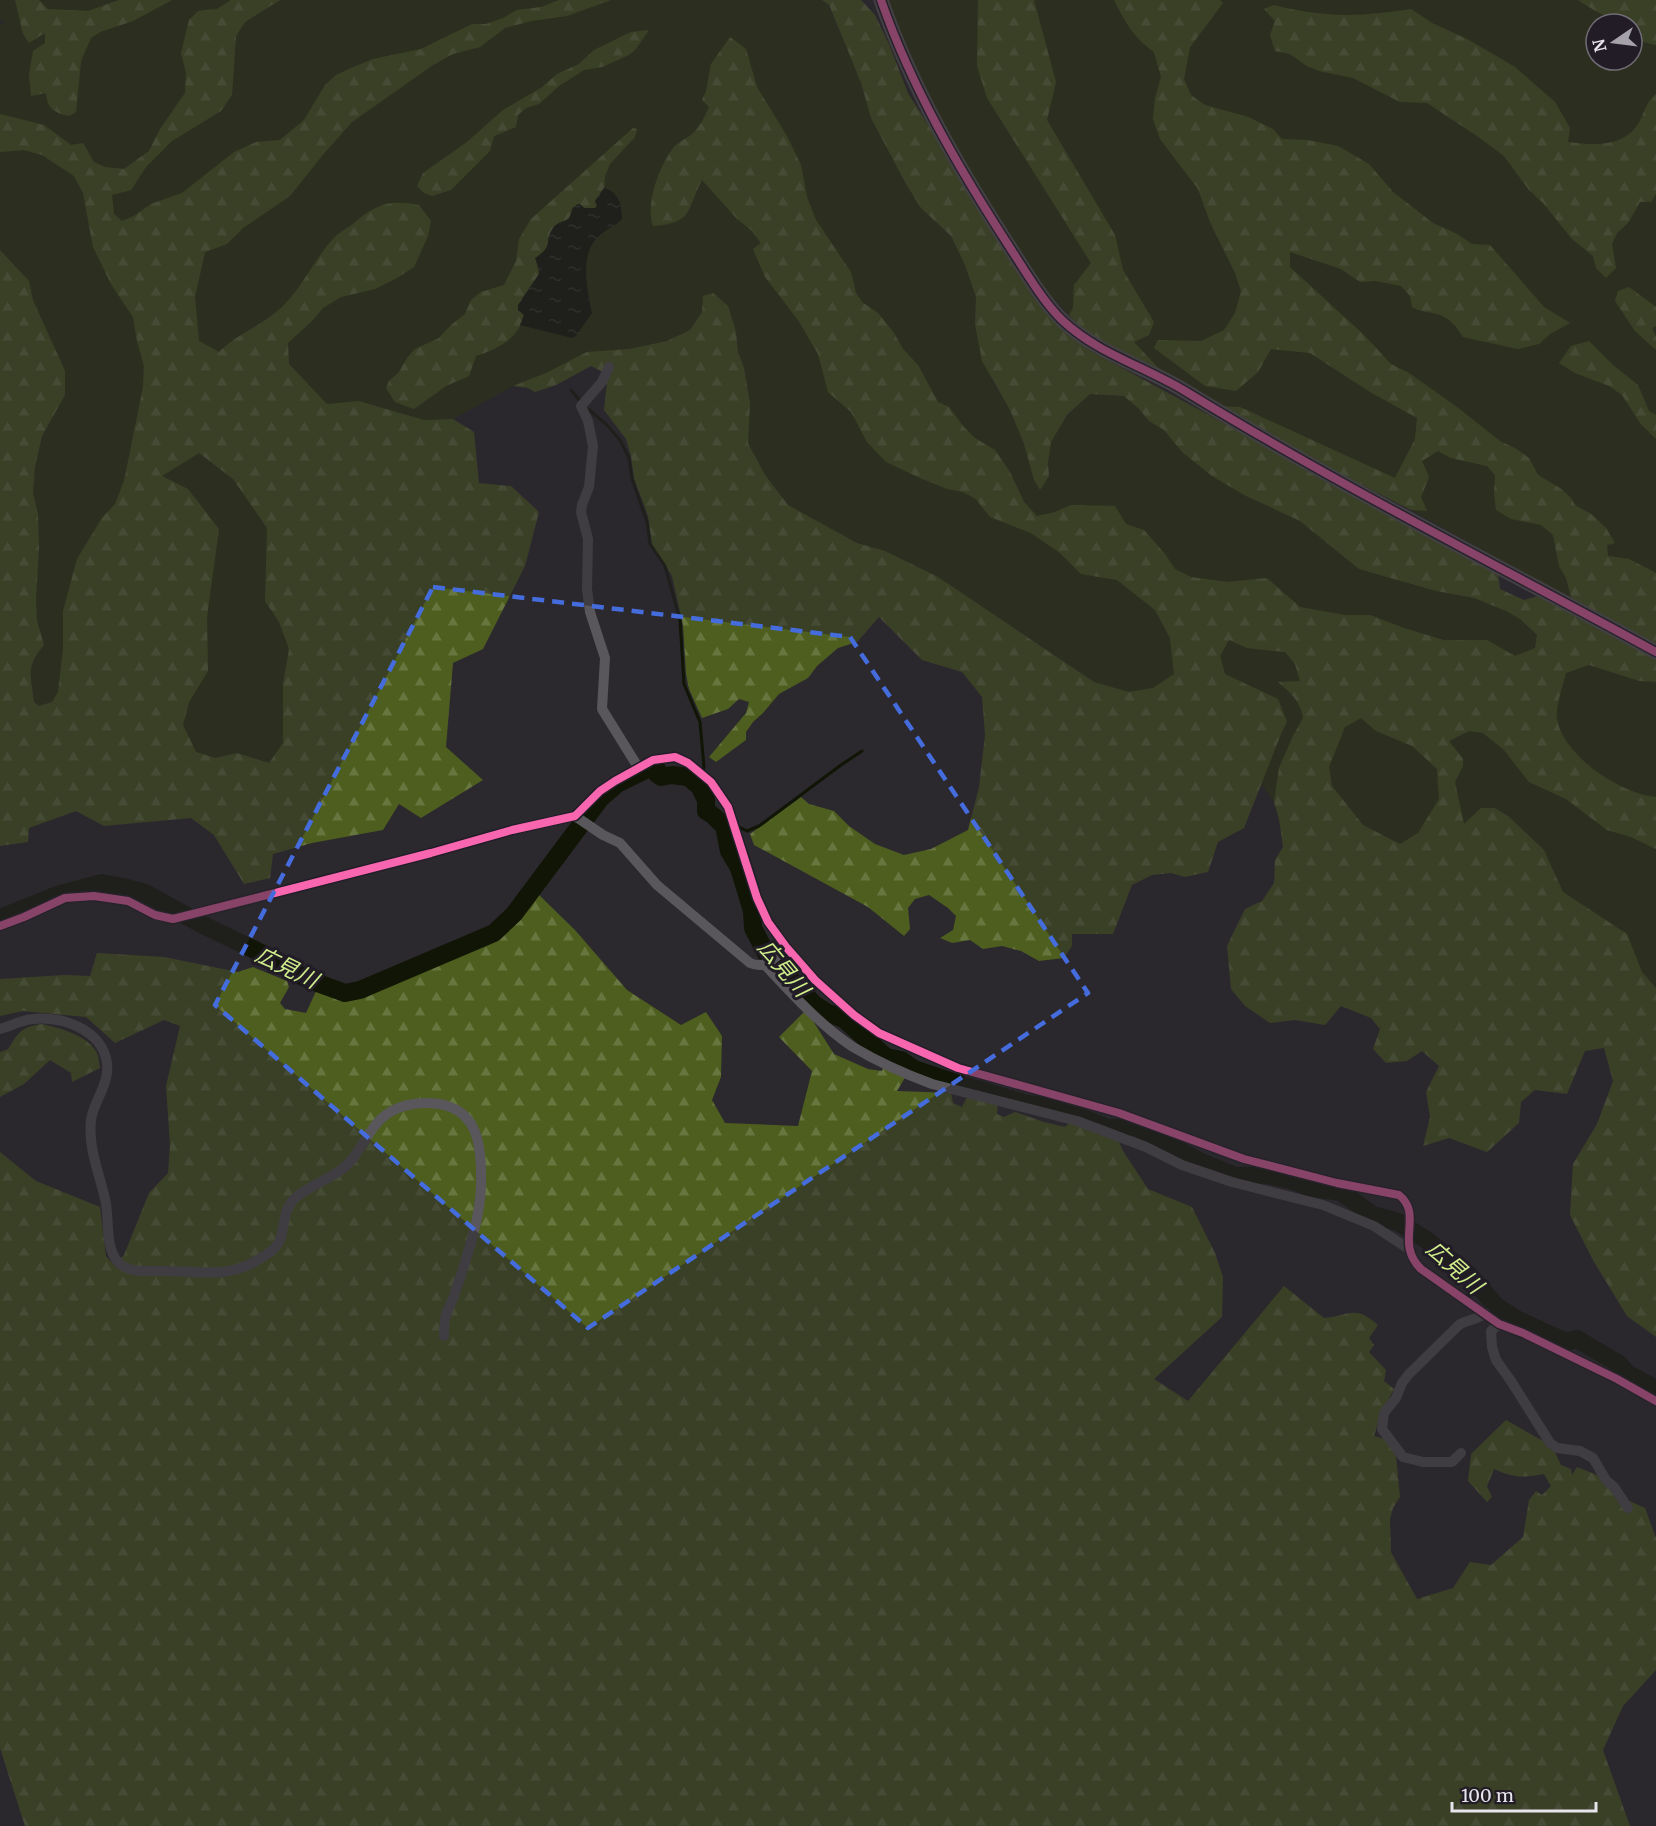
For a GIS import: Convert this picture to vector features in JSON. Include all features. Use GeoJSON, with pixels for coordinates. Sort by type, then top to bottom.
{"type":"FeatureCollection","features":[{"type":"Feature","properties":{"kind":"street"},"geometry":{"type":"LineString","coordinates":[[872,0],[889,23]]}},
{"type":"Feature","properties":{"kind":"street"},"geometry":{"type":"LineString","coordinates":[[881,0],[889,23],[944,140],[1026,272],[1060,319],[1111,355],[1182,389],[1299,459],[1656,652]]}},
{"type":"Feature","properties":{"kind":"street"},"geometry":{"type":"LineString","coordinates":[[609,367],[599,386],[583,403],[593,446],[589,487],[581,512],[588,539],[590,612],[605,658],[602,709],[638,767]]}},
{"type":"Feature","properties":{"kind":"street"},"geometry":{"type":"LineString","coordinates":[[0,926],[65,898],[94,896],[128,901],[155,915],[173,919],[512,830],[577,817],[600,791],[638,767],[653,760],[675,757],[688,763],[711,783],[728,807],[757,898],[785,950],[815,980],[867,1025],[890,1039],[958,1068],[1119,1113],[1207,1146],[1270,1166],[1337,1183],[1399,1195],[1407,1203],[1410,1217],[1408,1247],[1411,1257],[1422,1269],[1499,1323],[1617,1379],[1656,1401]]}},
{"type":"Feature","properties":{"kind":"street"},"geometry":{"type":"LineString","coordinates":[[577,817],[620,843],[657,885],[750,963],[757,966],[767,964],[785,950]]}},
{"type":"Feature","properties":{"kind":"street"},"geometry":{"type":"LineString","coordinates":[[767,964],[827,1027],[852,1046],[909,1075],[932,1084],[1077,1121],[1138,1143],[1182,1165],[1232,1182],[1323,1205],[1374,1226],[1408,1247]]}},
{"type":"Feature","properties":{"kind":"street"},"geometry":{"type":"LineString","coordinates":[[0,1029],[21,1021],[47,1018],[60,1020],[73,1024],[90,1034],[102,1046],[107,1071],[105,1084],[92,1118],[91,1138],[96,1168],[106,1199],[111,1249],[118,1262],[139,1272],[219,1272],[235,1270],[252,1264],[280,1242],[287,1210],[294,1199],[348,1165],[383,1117],[405,1106],[423,1103],[442,1103],[461,1112],[473,1125],[477,1139],[481,1187],[479,1208],[467,1256],[453,1301],[446,1314],[444,1336]]}},
{"type":"Feature","properties":{"kind":"street"},"geometry":{"type":"LineString","coordinates":[[1461,1453],[1452,1462],[1411,1460],[1403,1457],[1382,1429],[1381,1423],[1384,1413],[1396,1398],[1402,1383],[1409,1374],[1459,1325],[1478,1319],[1485,1313]]}},
{"type":"Feature","properties":{"kind":"street"},"geometry":{"type":"LineString","coordinates":[[1499,1323],[1491,1331],[1496,1360],[1550,1443],[1557,1448],[1580,1451],[1593,1458],[1606,1480],[1614,1487],[1628,1508]]}},
{"type":"Feature","properties":{"kind":"highlighted area"},"geometry":{"type":"Polygon","coordinates":[[[433,587],[850,637],[1088,993],[588,1328],[215,1005],[433,587]]]}},
{"type":"Feature","properties":{"kind":"green space"},"geometry":{"type":"Polygon","coordinates":[[[0,0],[822,0],[828,5],[846,46],[861,83],[871,118],[906,184],[921,208],[951,237],[965,265],[976,297],[975,324],[992,381],[1010,410],[1024,444],[1034,480],[1040,489],[1047,477],[1051,441],[1068,416],[1090,394],[1125,396],[1149,421],[1164,430],[1182,452],[1246,496],[1300,521],[1359,569],[1436,591],[1474,598],[1520,619],[1537,636],[1589,665],[1639,681],[1656,682],[1656,988],[1642,972],[1626,934],[1563,892],[1544,850],[1508,816],[1495,808],[1465,825],[1418,834],[1400,844],[1363,825],[1332,786],[1274,802],[1262,785],[1129,692],[1094,682],[938,577],[885,551],[857,543],[788,505],[765,475],[748,442],[750,403],[744,368],[738,352],[736,332],[703,296],[702,312],[690,330],[667,341],[629,349],[546,373],[513,386],[453,419],[424,420],[359,401],[327,404],[289,364],[199,453],[233,479],[267,528],[265,601],[279,622],[289,649],[283,684],[283,743],[269,763],[237,753],[215,758],[39,706],[34,702],[31,678],[34,660],[44,645],[37,621],[39,547],[38,514],[33,493],[35,467],[42,436],[65,395],[65,372],[33,300],[29,281],[0,250],[0,24],[5,23],[0,19],[0,0]]]}},
{"type":"Feature","properties":{"kind":"green space"},"geometry":{"type":"Polygon","coordinates":[[[15,0],[39,0],[48,9],[88,11],[119,0],[172,0],[133,21],[100,32],[91,38],[81,61],[76,112],[69,116],[52,109],[46,93],[31,96],[29,75],[33,51],[45,43],[45,33],[29,43],[23,34],[15,0]]]}},
{"type":"Feature","properties":{"kind":"green space"},"geometry":{"type":"Polygon","coordinates":[[[231,0],[280,0],[245,22],[236,36],[232,95],[221,111],[172,141],[146,167],[131,190],[112,195],[114,214],[122,221],[151,204],[182,193],[234,152],[256,142],[280,140],[304,120],[325,85],[336,75],[351,68],[373,59],[421,49],[472,24],[486,24],[517,10],[541,7],[559,0],[611,0],[567,16],[531,21],[505,28],[480,47],[453,54],[433,65],[352,122],[290,196],[243,228],[227,244],[205,252],[195,297],[199,341],[219,352],[234,339],[276,313],[297,290],[326,247],[341,232],[385,204],[419,205],[431,221],[428,236],[414,267],[375,289],[341,297],[323,308],[288,343],[289,364],[327,404],[359,401],[424,420],[453,419],[474,432],[479,483],[511,486],[539,512],[525,566],[483,649],[453,663],[446,747],[483,780],[421,818],[399,804],[383,830],[312,843],[273,854],[270,878],[244,884],[214,835],[191,818],[104,826],[76,811],[29,828],[28,842],[0,846],[0,250],[29,281],[33,300],[65,371],[65,395],[42,436],[35,467],[33,493],[38,514],[39,547],[37,621],[44,645],[34,660],[31,678],[34,702],[39,706],[52,702],[58,692],[63,649],[63,611],[77,559],[102,518],[115,504],[124,481],[143,387],[144,366],[133,317],[111,284],[93,247],[83,193],[74,176],[42,155],[24,150],[0,152],[0,114],[44,125],[71,145],[83,143],[94,162],[105,167],[124,169],[149,151],[160,129],[185,93],[186,73],[181,53],[189,20],[198,11],[217,9],[231,0]],[[199,453],[162,476],[188,489],[219,529],[207,617],[208,671],[189,702],[183,725],[196,752],[215,758],[237,753],[269,763],[283,743],[283,684],[289,649],[279,622],[265,601],[267,528],[233,479],[199,453]]]}},
{"type":"Feature","properties":{"kind":"green space"},"geometry":{"type":"Polygon","coordinates":[[[822,0],[861,0],[875,15],[908,93],[950,159],[1058,323],[1091,351],[1498,572],[1500,589],[1524,600],[1542,595],[1656,657],[1656,682],[1639,681],[1589,665],[1566,673],[1558,703],[1557,719],[1570,746],[1596,771],[1627,789],[1656,797],[1656,849],[1631,837],[1607,830],[1566,799],[1529,782],[1504,750],[1483,733],[1469,731],[1449,741],[1463,759],[1463,766],[1455,782],[1464,824],[1481,808],[1495,808],[1508,816],[1544,850],[1563,892],[1627,934],[1642,972],[1656,988],[1656,1337],[1627,1316],[1594,1262],[1570,1215],[1573,1164],[1597,1124],[1613,1081],[1604,1048],[1585,1051],[1567,1094],[1535,1090],[1521,1102],[1519,1123],[1487,1152],[1449,1138],[1423,1146],[1430,1117],[1426,1092],[1439,1066],[1422,1051],[1407,1061],[1386,1063],[1373,1049],[1380,1029],[1371,1018],[1341,1006],[1325,1025],[1295,1020],[1270,1023],[1245,1006],[1231,989],[1227,946],[1245,909],[1262,901],[1274,883],[1275,860],[1283,847],[1274,802],[1279,768],[1303,718],[1297,702],[1278,682],[1300,681],[1295,664],[1285,652],[1247,648],[1229,640],[1220,656],[1225,674],[1278,699],[1287,722],[1244,828],[1218,842],[1208,872],[1185,877],[1171,873],[1152,875],[1132,885],[1113,934],[1072,934],[1072,946],[1064,958],[1039,961],[1021,951],[1002,946],[983,949],[970,940],[952,943],[940,938],[953,930],[956,916],[929,895],[915,899],[908,908],[910,929],[904,936],[868,907],[754,845],[750,834],[801,797],[809,804],[834,811],[849,826],[875,844],[904,855],[931,849],[968,830],[979,787],[985,735],[982,697],[962,672],[922,660],[879,617],[857,642],[838,648],[817,666],[808,678],[779,694],[753,722],[746,732],[746,740],[716,762],[709,757],[746,713],[749,702],[739,699],[728,709],[702,718],[689,689],[683,625],[672,576],[652,544],[648,516],[634,478],[626,439],[604,410],[607,383],[601,371],[591,366],[556,385],[535,392],[528,388],[513,386],[546,373],[587,352],[629,349],[667,341],[690,330],[702,312],[703,296],[713,293],[728,306],[736,332],[738,352],[744,368],[750,403],[748,443],[765,475],[788,505],[857,543],[885,551],[938,577],[1094,682],[1129,692],[1153,688],[1174,674],[1170,638],[1155,610],[1117,580],[1081,574],[1060,553],[1031,533],[990,517],[976,499],[963,492],[947,489],[920,478],[886,462],[867,442],[851,412],[828,392],[818,354],[798,320],[765,277],[753,249],[761,243],[702,180],[687,213],[682,218],[676,222],[653,226],[652,196],[659,173],[669,153],[692,134],[704,117],[709,107],[702,100],[711,64],[730,37],[746,49],[757,87],[787,136],[801,165],[807,197],[816,220],[851,272],[856,293],[862,302],[878,313],[894,333],[903,349],[918,365],[938,402],[949,407],[975,438],[995,450],[1010,472],[1024,502],[1037,516],[1071,505],[1115,506],[1126,524],[1144,530],[1175,569],[1191,577],[1228,582],[1267,578],[1300,607],[1345,615],[1370,615],[1444,640],[1487,640],[1515,656],[1535,648],[1537,635],[1520,619],[1474,598],[1436,591],[1359,569],[1300,521],[1246,496],[1212,476],[1182,452],[1164,430],[1149,421],[1124,396],[1090,394],[1067,415],[1051,442],[1049,476],[1040,490],[1034,480],[1024,444],[1010,410],[982,361],[975,324],[976,297],[965,265],[951,236],[921,208],[871,118],[861,83],[829,5],[822,0]],[[1361,718],[1345,727],[1329,767],[1332,786],[1363,825],[1400,844],[1418,833],[1439,799],[1437,769],[1412,746],[1376,731],[1361,718]]]}},
{"type":"Feature","properties":{"kind":"green space"},"geometry":{"type":"Polygon","coordinates":[[[886,0],[1656,0],[1656,647],[1411,510],[1311,459],[1085,332],[1020,263],[949,140],[886,0]]]}},
{"type":"Feature","properties":{"kind":"green space"},"geometry":{"type":"Polygon","coordinates":[[[978,0],[1034,0],[1056,82],[1047,120],[1115,235],[1123,270],[1154,322],[1149,335],[1134,342],[1162,372],[1085,332],[1069,315],[1073,308],[1074,285],[1091,263],[987,98],[977,66],[978,0]]]}},
{"type":"Feature","properties":{"kind":"green space"},"geometry":{"type":"Polygon","coordinates":[[[1114,0],[1220,0],[1223,3],[1190,47],[1184,79],[1191,95],[1205,105],[1248,117],[1273,129],[1282,139],[1308,140],[1338,146],[1369,164],[1393,192],[1433,223],[1472,244],[1490,245],[1544,307],[1570,323],[1550,334],[1539,344],[1518,349],[1463,337],[1445,317],[1412,307],[1410,296],[1401,286],[1376,281],[1360,282],[1341,269],[1290,252],[1290,267],[1364,335],[1391,364],[1409,373],[1500,441],[1529,458],[1538,475],[1560,488],[1575,505],[1591,514],[1606,528],[1615,543],[1607,545],[1608,556],[1629,559],[1656,573],[1656,647],[1572,600],[1566,578],[1559,566],[1553,535],[1541,525],[1511,519],[1496,510],[1495,475],[1487,466],[1451,458],[1438,451],[1422,461],[1429,477],[1421,497],[1427,511],[1411,510],[1311,459],[1218,406],[1240,407],[1395,478],[1415,439],[1417,418],[1370,392],[1310,353],[1271,349],[1258,372],[1236,391],[1205,386],[1154,348],[1158,340],[1201,341],[1224,330],[1235,313],[1241,291],[1198,189],[1160,139],[1153,119],[1155,98],[1161,77],[1154,52],[1130,29],[1114,0]]]}},
{"type":"Feature","properties":{"kind":"green space"},"geometry":{"type":"Polygon","coordinates":[[[1578,0],[1656,0],[1656,45],[1644,42],[1644,12],[1597,12],[1578,0]]]}},
{"type":"Feature","properties":{"kind":"green space"},"geometry":{"type":"Polygon","coordinates":[[[1274,5],[1309,12],[1342,15],[1375,14],[1411,9],[1432,23],[1469,40],[1515,67],[1555,102],[1570,128],[1568,142],[1605,144],[1622,139],[1636,127],[1649,101],[1656,94],[1656,194],[1651,202],[1640,202],[1628,223],[1617,233],[1612,244],[1616,268],[1606,278],[1596,268],[1593,256],[1572,239],[1543,203],[1529,190],[1504,156],[1427,103],[1400,102],[1353,78],[1319,71],[1290,54],[1275,51],[1270,35],[1275,21],[1264,9],[1274,5]]]}},
{"type":"Feature","properties":{"kind":"green space"},"geometry":{"type":"Polygon","coordinates":[[[649,30],[629,55],[602,67],[584,70],[559,86],[539,104],[526,108],[518,115],[516,127],[494,136],[490,151],[451,190],[432,196],[424,193],[417,186],[423,173],[467,142],[503,110],[541,88],[557,74],[579,64],[594,50],[631,32],[649,30]]]}},
{"type":"Feature","properties":{"kind":"green space"},"geometry":{"type":"Polygon","coordinates":[[[633,128],[637,129],[635,137],[610,164],[605,176],[604,188],[595,201],[597,206],[595,209],[584,208],[580,204],[572,208],[569,217],[558,223],[548,246],[539,255],[536,261],[539,274],[519,305],[518,310],[524,315],[512,337],[492,350],[476,356],[469,376],[446,386],[414,409],[395,402],[386,388],[407,358],[415,349],[439,338],[465,314],[471,300],[481,292],[504,285],[516,261],[519,239],[531,219],[633,128]]]}},
{"type":"Feature","properties":{"kind":"green space"},"geometry":{"type":"Polygon","coordinates":[[[1629,287],[1656,307],[1656,326],[1652,328],[1656,337],[1656,350],[1635,331],[1615,301],[1618,291],[1629,287]]]}},
{"type":"Feature","properties":{"kind":"green space"},"geometry":{"type":"Polygon","coordinates":[[[1589,341],[1613,365],[1638,385],[1649,411],[1656,415],[1656,439],[1640,423],[1622,395],[1609,386],[1575,373],[1559,363],[1571,346],[1589,341]]]}},
{"type":"Feature","properties":{"kind":"green space"},"geometry":{"type":"Polygon","coordinates":[[[536,892],[575,930],[627,990],[681,1025],[706,1012],[722,1036],[721,1077],[712,1100],[725,1123],[798,1126],[812,1071],[779,1037],[806,1010],[834,1054],[868,1069],[882,1071],[884,1065],[906,1076],[897,1091],[951,1093],[953,1103],[962,1107],[968,1095],[998,1103],[997,1114],[1004,1117],[1015,1112],[1065,1127],[1084,1109],[1110,1122],[1123,1151],[1148,1189],[1192,1207],[1215,1253],[1223,1277],[1222,1317],[1154,1379],[1188,1401],[1284,1286],[1324,1318],[1357,1313],[1378,1325],[1369,1338],[1374,1345],[1369,1352],[1386,1370],[1384,1381],[1394,1389],[1380,1416],[1374,1436],[1385,1439],[1396,1456],[1400,1497],[1393,1508],[1390,1519],[1391,1552],[1417,1599],[1453,1588],[1470,1562],[1491,1565],[1523,1537],[1529,1500],[1536,1491],[1542,1495],[1551,1486],[1544,1474],[1519,1476],[1494,1469],[1487,1486],[1492,1497],[1487,1502],[1468,1481],[1471,1454],[1506,1420],[1552,1446],[1561,1465],[1571,1469],[1572,1475],[1577,1467],[1602,1477],[1612,1493],[1645,1508],[1656,1538],[1656,1670],[1623,1706],[1603,1750],[1630,1826],[25,1826],[0,1748],[0,1152],[36,1181],[100,1207],[106,1256],[114,1265],[124,1255],[149,1193],[168,1173],[170,1145],[166,1086],[180,1026],[164,1020],[115,1043],[86,1017],[23,1011],[0,1016],[0,979],[65,975],[90,976],[97,953],[164,957],[238,972],[253,967],[287,981],[289,987],[280,1003],[285,1009],[306,1013],[318,987],[344,996],[359,992],[493,937],[509,925],[536,892]]]}},
{"type":"Feature","properties":{"kind":"green space"},"geometry":{"type":"Polygon","coordinates":[[[42,1024],[72,1033],[87,1041],[97,1053],[100,1068],[72,1082],[71,1073],[50,1060],[24,1084],[0,1097],[0,1052],[8,1049],[18,1034],[25,1029],[42,1024]]]}},
{"type":"Feature","properties":{"kind":"water"},"geometry":{"type":"Polygon","coordinates":[[[604,188],[619,200],[622,219],[599,236],[589,252],[586,272],[592,313],[576,336],[572,338],[520,325],[524,315],[518,310],[518,305],[539,274],[535,258],[547,247],[553,228],[570,218],[577,205],[580,204],[584,208],[595,208],[597,206],[595,201],[604,188]]]}},
{"type":"Feature","properties":{"kind":"waterway"},"geometry":{"type":"LineString","coordinates":[[571,390],[581,402]]}},
{"type":"Feature","properties":{"kind":"waterway"},"geometry":{"type":"LineString","coordinates":[[588,409],[620,440],[629,458],[632,479],[647,522],[650,544],[665,566],[680,620],[684,684],[700,722],[703,772]]}},
{"type":"Feature","properties":{"kind":"waterway"},"geometry":{"type":"LineString","coordinates":[[739,827],[747,831],[759,826],[862,751]]}},
{"type":"Feature","properties":{"kind":"waterway","name":"広見川"},"geometry":{"type":"LineString","coordinates":[[0,918],[57,895],[102,883],[123,887],[145,893],[205,926],[278,961],[293,972],[312,981],[345,993],[360,990],[494,933],[514,914],[600,799],[617,784],[654,766],[661,777],[672,775],[688,777],[699,786],[706,800],[706,811],[724,826],[729,851],[739,868],[752,911],[753,928],[766,953],[814,1004],[844,1019],[886,1057],[901,1060],[914,1069],[959,1084],[1028,1104],[1056,1107],[1108,1128],[1136,1127],[1201,1162],[1236,1176],[1268,1175],[1308,1187],[1341,1192],[1373,1215],[1398,1222],[1428,1241],[1470,1276],[1497,1307],[1518,1320],[1566,1342],[1577,1339],[1619,1364],[1628,1374],[1656,1389]]}},
{"type":"Feature","properties":{"kind":"waterway","name":"広見川"},"geometry":{"type":"LineString","coordinates":[[699,786],[701,778]]}},
{"type":"Feature","properties":{"kind":"cycle path"},"geometry":{"type":"LineString","coordinates":[[881,0],[921,95],[971,185],[1040,294],[1062,320],[1076,332],[1106,351],[1169,382],[1360,492],[1656,652]]}},
{"type":"Feature","properties":{"kind":"cycle path"},"geometry":{"type":"LineString","coordinates":[[0,926],[65,898],[94,896],[128,901],[155,915],[173,919],[512,830],[575,816],[600,791],[615,781],[653,760],[675,757],[688,763],[711,782],[728,807],[757,898],[768,922],[787,948],[815,980],[854,1015],[879,1033],[958,1068],[1119,1113],[1244,1159],[1337,1183],[1399,1195],[1409,1211],[1410,1249],[1413,1259],[1421,1269],[1499,1324],[1523,1333],[1617,1379],[1656,1401]]}}]}
